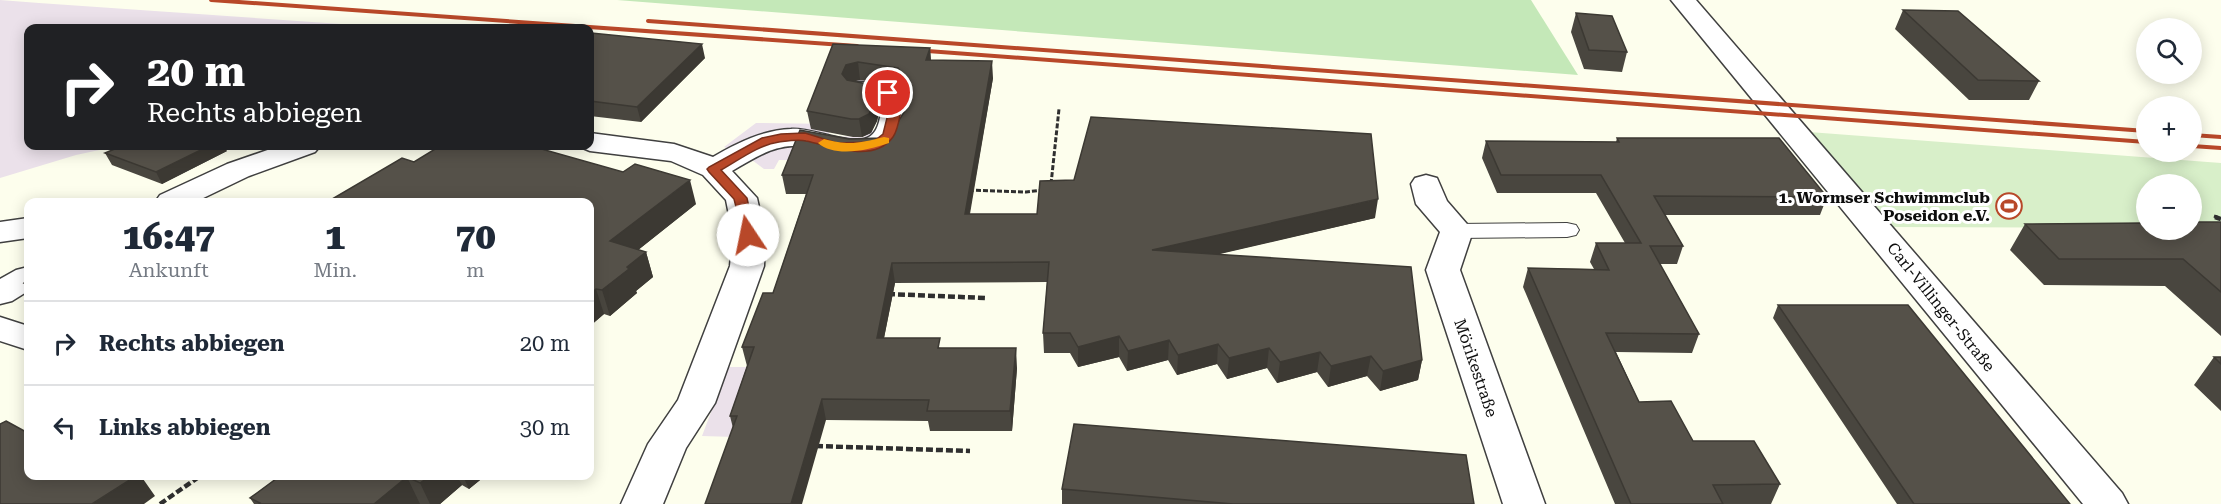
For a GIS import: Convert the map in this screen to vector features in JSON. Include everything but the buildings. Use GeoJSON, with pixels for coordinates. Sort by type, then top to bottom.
{"type":"FeatureCollection","features":[{"type":"Feature","properties":{"kind":"street","name":"Carl-Villinger-Straße"},"geometry":{"type":"LineString","coordinates":[[1683,0],[1872,214],[2006,386],[2107,504]]}},
{"type":"Feature","properties":{"kind":"street"},"geometry":{"type":"LineString","coordinates":[[714,169],[766,140],[805,137],[836,146],[877,145],[889,135],[897,102],[888,93],[860,90]]}},
{"type":"Feature","properties":{"kind":"street"},"geometry":{"type":"LineString","coordinates":[[594,143],[674,153],[714,169],[741,198],[748,235],[747,266],[696,403],[668,444],[642,504]]}},
{"type":"Feature","properties":{"kind":"street"},"geometry":{"type":"LineString","coordinates":[[179,198],[238,170],[294,150]]}},
{"type":"Feature","properties":{"kind":"street"},"geometry":{"type":"LineString","coordinates":[[1426,184],[1432,204],[1457,231]]}},
{"type":"Feature","properties":{"kind":"street"},"geometry":{"type":"LineString","coordinates":[[0,232],[24,229]]}},
{"type":"Feature","properties":{"kind":"street","name":"Mörikestraße"},"geometry":{"type":"LineString","coordinates":[[1457,231],[1443,270],[1524,504]]}},
{"type":"Feature","properties":{"kind":"street"},"geometry":{"type":"LineString","coordinates":[[0,293],[24,279]]}},
{"type":"Feature","properties":{"kind":"street"},"geometry":{"type":"LineString","coordinates":[[0,329],[24,337]]}},
{"type":"Feature","properties":{"kind":"lane"},"geometry":{"type":"LineString","coordinates":[[1457,231],[1567,230]]}},
{"type":"Feature","properties":{"kind":"path"},"geometry":{"type":"LineString","coordinates":[[957,190],[1026,192],[1050,186],[1053,180],[1059,109]]}},
{"type":"Feature","properties":{"kind":"path"},"geometry":{"type":"LineString","coordinates":[[2214,216],[2221,219]]}},
{"type":"Feature","properties":{"kind":"path"},"geometry":{"type":"LineString","coordinates":[[886,294],[986,298]]}},
{"type":"Feature","properties":{"kind":"path"},"geometry":{"type":"LineString","coordinates":[[814,446],[970,451]]}},
{"type":"Feature","properties":{"kind":"path"},"geometry":{"type":"LineString","coordinates":[[160,504],[194,480]]}},
{"type":"Feature","properties":{"kind":"shaded area"},"geometry":{"type":"Polygon","coordinates":[[[0,0],[342,24],[24,24],[24,150],[99,150],[0,178],[0,0]]]}},
{"type":"Feature","properties":{"kind":"shaded area"},"geometry":{"type":"Polygon","coordinates":[[[852,76],[915,80],[891,162],[779,160],[774,169],[764,169],[748,157],[724,147],[756,123],[833,124],[828,136],[864,137],[866,131],[879,131],[886,108],[875,102],[841,102],[852,76]]]}},
{"type":"Feature","properties":{"kind":"shaded area"},"geometry":{"type":"Polygon","coordinates":[[[728,367],[825,367],[735,437],[702,436],[728,367]]]}},
{"type":"Feature","properties":{"kind":"green space"},"geometry":{"type":"Polygon","coordinates":[[[617,0],[1531,0],[1578,75],[617,0]]]}},
{"type":"Feature","properties":{"kind":"green space","name":"1. Wormser Schwimmclub Poseidon e.V."},"geometry":{"type":"Polygon","coordinates":[[[1809,132],[2136,157],[2136,162],[2221,163],[2221,249],[2202,235],[2202,174],[2136,174],[2136,228],[1889,227],[1809,132]]]}},
{"type":"Feature","properties":{"kind":"railway"},"geometry":{"type":"LineString","coordinates":[[211,0],[548,24]]}},
{"type":"Feature","properties":{"kind":"railway"},"geometry":{"type":"LineString","coordinates":[[648,21],[2136,130]]}},
{"type":"Feature","properties":{"kind":"railway"},"geometry":{"type":"LineString","coordinates":[[594,27],[857,46]]}},
{"type":"Feature","properties":{"kind":"railway"},"geometry":{"type":"LineString","coordinates":[[914,50],[2136,141]]}},
{"type":"Feature","properties":{"kind":"railway"},"geometry":{"type":"LineString","coordinates":[[2202,136],[2221,137]]}},
{"type":"Feature","properties":{"kind":"railway"},"geometry":{"type":"LineString","coordinates":[[2202,147],[2221,148]]}},
{"type":"Feature","properties":{"kind":"slow traffic"},"geometry":{"type":"LineString","coordinates":[[824,143],[836,146],[867,147],[877,145],[884,140]]}},
{"type":"Feature","properties":{"kind":"place","name":"1. Wormser Schwimmclub Poseidon e.V."},"geometry":{"type":"Point","coordinates":[2009,206]}},
{"type":"Feature","properties":{"kind":"route"},"geometry":{"type":"LineString","coordinates":[[748,235],[741,198],[714,169],[766,140],[794,136],[815,139],[836,146],[877,145],[889,135],[897,102],[888,93]]}}]}
